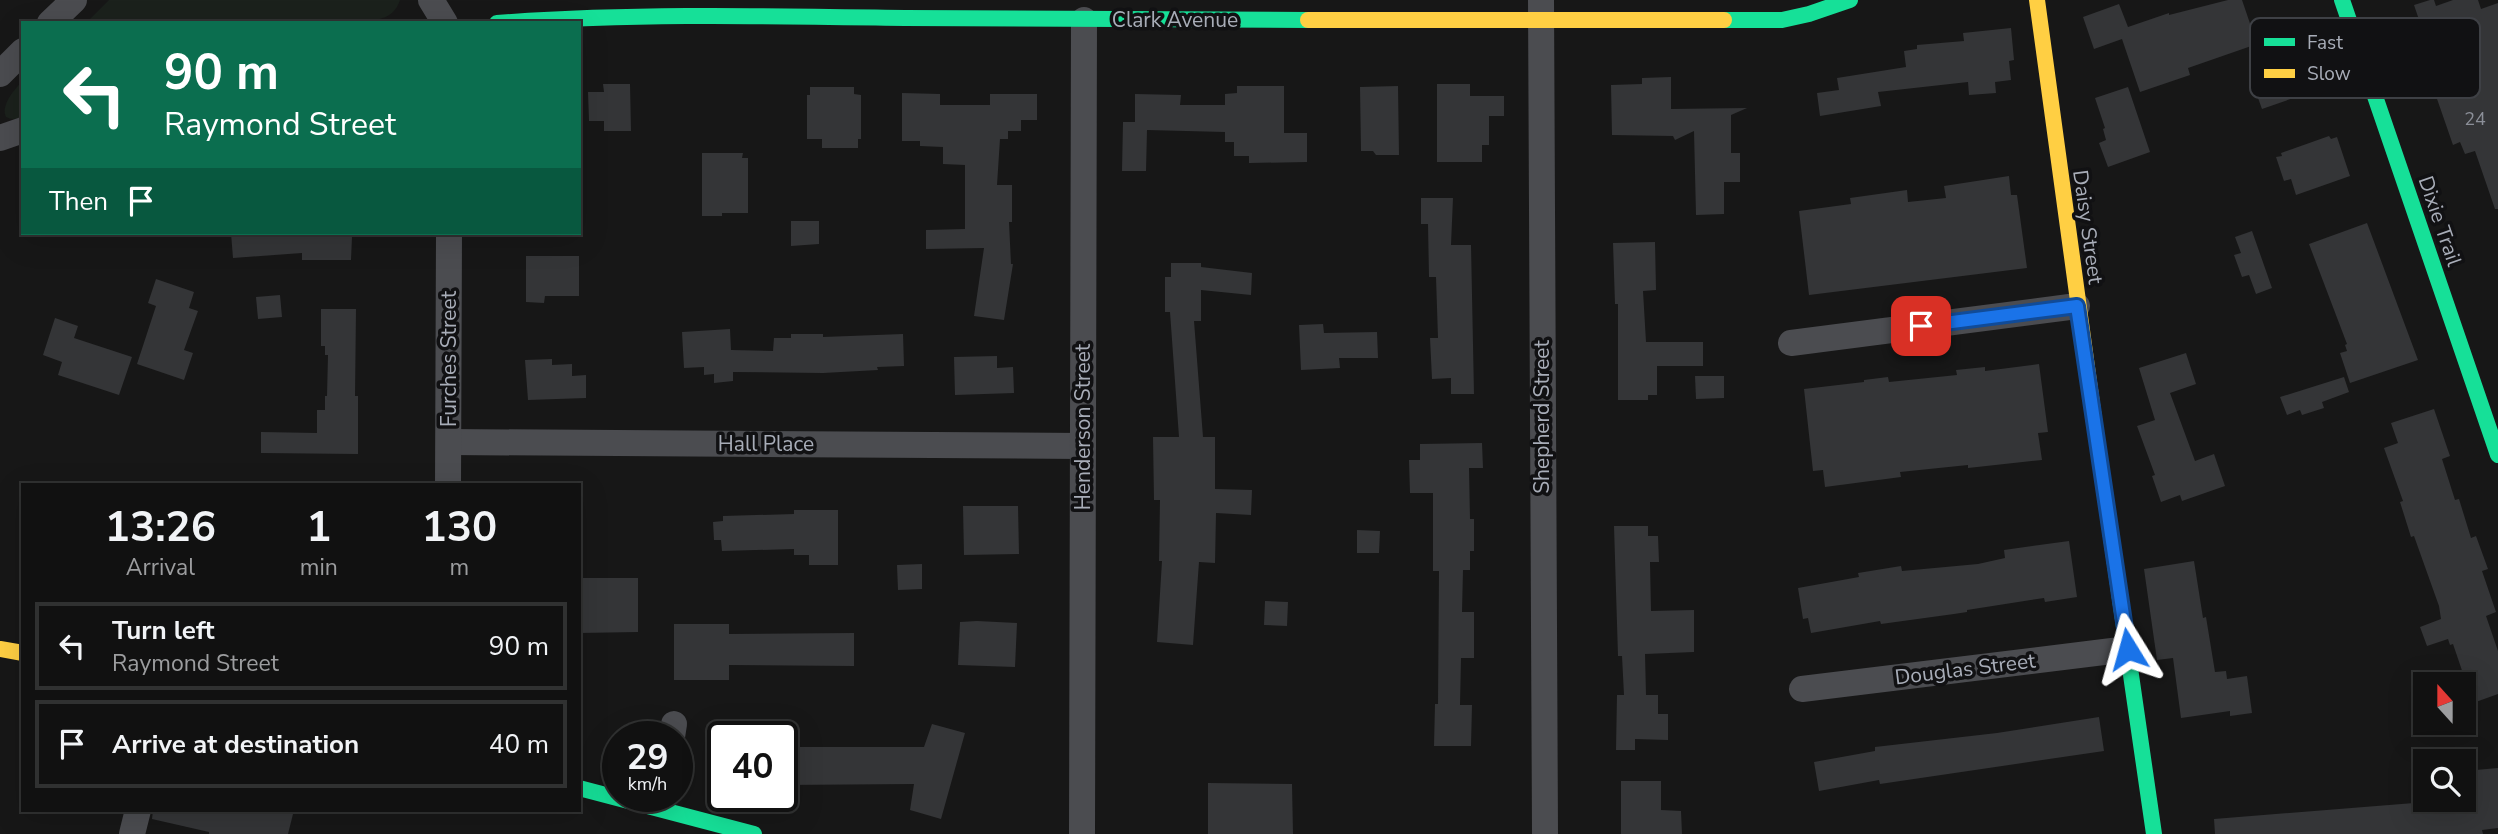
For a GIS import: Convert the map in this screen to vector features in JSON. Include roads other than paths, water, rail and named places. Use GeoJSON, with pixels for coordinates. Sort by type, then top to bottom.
{"type":"FeatureCollection","features":[{"type":"Feature","properties":{"kind":"street"},"geometry":{"type":"LineString","coordinates":[[52,21],[74,0]]}},
{"type":"Feature","properties":{"kind":"street"},"geometry":{"type":"LineString","coordinates":[[431,0],[445,21]]}},
{"type":"Feature","properties":{"kind":"street","name":"Clark Avenue"},"geometry":{"type":"LineString","coordinates":[[524,21],[578,17],[695,15],[1084,20],[1541,10],[1782,20],[1809,15],[1850,0]]}},
{"type":"Feature","properties":{"kind":"street","name":"Daisy Street"},"geometry":{"type":"LineString","coordinates":[[2037,0],[2077,306],[2154,834]]}},
{"type":"Feature","properties":{"kind":"street","name":"Shepherd Street"},"geometry":{"type":"LineString","coordinates":[[1541,10],[1545,834]]}},
{"type":"Feature","properties":{"kind":"street","name":"Henderson Street"},"geometry":{"type":"LineString","coordinates":[[1083,834],[1084,20]]}},
{"type":"Feature","properties":{"kind":"street"},"geometry":{"type":"LineString","coordinates":[[0,74],[21,53]]}},
{"type":"Feature","properties":{"kind":"street","name":"Dixie Trail"},"geometry":{"type":"LineString","coordinates":[[2381,98],[2498,455]]}},
{"type":"Feature","properties":{"kind":"street"},"geometry":{"type":"LineString","coordinates":[[0,138],[21,131]]}},
{"type":"Feature","properties":{"kind":"street","name":"Furches Street"},"geometry":{"type":"LineString","coordinates":[[448,483],[449,235]]}},
{"type":"Feature","properties":{"kind":"street"},"geometry":{"type":"LineString","coordinates":[[1791,343],[2077,306]]}},
{"type":"Feature","properties":{"kind":"street","name":"Hall Place"},"geometry":{"type":"LineString","coordinates":[[449,442],[1083,446]]}},
{"type":"Feature","properties":{"kind":"street"},"geometry":{"type":"LineString","coordinates":[[0,649],[21,653]]}},
{"type":"Feature","properties":{"kind":"street","name":"Douglas Street"},"geometry":{"type":"LineString","coordinates":[[1802,689],[2128,649]]}},
{"type":"Feature","properties":{"kind":"street"},"geometry":{"type":"LineString","coordinates":[[581,788],[602,792]]}},
{"type":"Feature","properties":{"kind":"street"},"geometry":{"type":"LineString","coordinates":[[132,834],[138,812]]}},
{"type":"Feature","properties":{"kind":"street"},"geometry":{"type":"LineString","coordinates":[[689,812],[754,834]]}}]}
